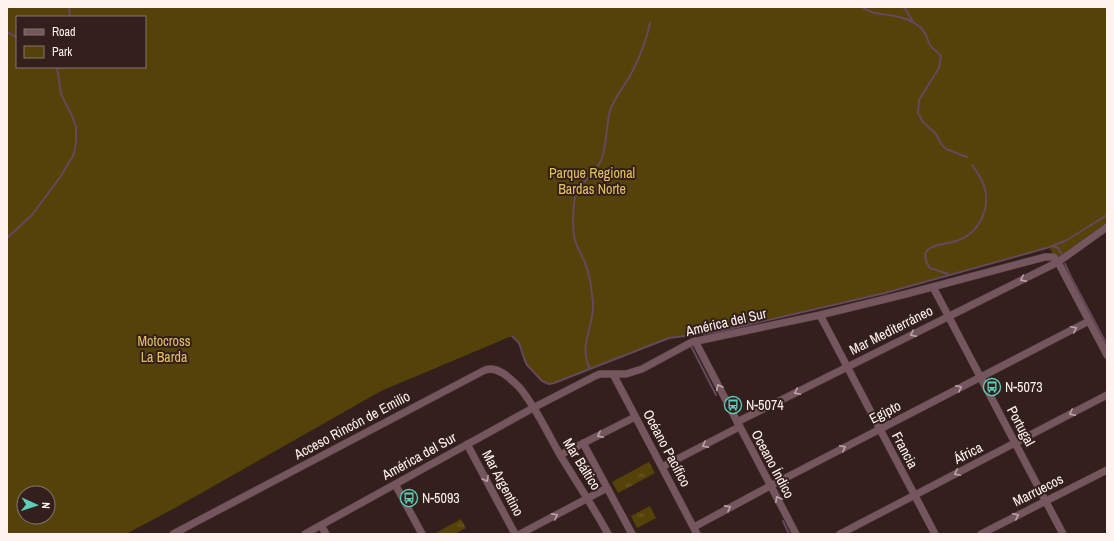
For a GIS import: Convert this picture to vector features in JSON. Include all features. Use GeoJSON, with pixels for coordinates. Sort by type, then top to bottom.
{"type":"FeatureCollection","features":[{"type":"Feature","properties":{"kind":"street"},"geometry":{"type":"LineString","coordinates":[[1107,227],[1058,262],[1107,355]]}},
{"type":"Feature","properties":{"kind":"street","name":"América del Sur"},"geometry":{"type":"LineString","coordinates":[[305,534],[467,444],[594,376],[600,374],[626,374],[642,369],[695,341],[820,315],[1045,257],[1054,257],[1058,262]]}},
{"type":"Feature","properties":{"kind":"street","name":"Mar Mediterráneo"},"geometry":{"type":"LineString","coordinates":[[662,467],[738,424],[847,367],[1058,262]]}},
{"type":"Feature","properties":{"kind":"street","name":"Portugal"},"geometry":{"type":"LineString","coordinates":[[933,287],[1063,534]]}},
{"type":"Feature","properties":{"kind":"street","name":"Francia"},"geometry":{"type":"LineString","coordinates":[[820,315],[935,534]]}},
{"type":"Feature","properties":{"kind":"street","name":"Egipto"},"geometry":{"type":"LineString","coordinates":[[694,527],[770,486],[1089,321]]}},
{"type":"Feature","properties":{"kind":"street","name":"Oceano Índico"},"geometry":{"type":"LineString","coordinates":[[695,341],[796,534]]}},
{"type":"Feature","properties":{"kind":"street","name":"Acceso Rincón de Emilio"},"geometry":{"type":"LineString","coordinates":[[173,534],[486,369],[491,368],[499,371],[513,382],[524,394],[533,408]]}},
{"type":"Feature","properties":{"kind":"street","name":"Océano Pacífico"},"geometry":{"type":"LineString","coordinates":[[613,374],[697,534]]}},
{"type":"Feature","properties":{"kind":"street","name":"África"},"geometry":{"type":"LineString","coordinates":[[840,534],[1107,395]]}},
{"type":"Feature","properties":{"kind":"street","name":"Mar Báltico"},"geometry":{"type":"LineString","coordinates":[[533,408],[580,489],[588,498],[608,534]]}},
{"type":"Feature","properties":{"kind":"street"},"geometry":{"type":"LineString","coordinates":[[560,455],[635,417]]}},
{"type":"Feature","properties":{"kind":"street","name":"Mar Báltico"},"geometry":{"type":"LineString","coordinates":[[583,443],[632,534]]}},
{"type":"Feature","properties":{"kind":"street","name":"Mar Argentino"},"geometry":{"type":"LineString","coordinates":[[467,444],[515,534]]}},
{"type":"Feature","properties":{"kind":"street","name":"Marruecos"},"geometry":{"type":"LineString","coordinates":[[982,534],[1107,470]]}},
{"type":"Feature","properties":{"kind":"street"},"geometry":{"type":"LineString","coordinates":[[396,484],[422,534]]}},
{"type":"Feature","properties":{"kind":"street"},"geometry":{"type":"LineString","coordinates":[[520,534],[607,488]]}},
{"type":"Feature","properties":{"kind":"street"},"geometry":{"type":"LineString","coordinates":[[321,525],[326,534]]}},
{"type":"Feature","properties":{"kind":"green space","name":"Parque Regional Bardas Norte"},"geometry":{"type":"Polygon","coordinates":[[[7,7],[1107,7],[1107,227],[1058,262],[1049,247],[885,293],[717,332],[669,338],[549,384],[542,381],[527,365],[519,343],[512,336],[381,391],[126,534],[7,534],[7,7]]]}},
{"type":"Feature","properties":{"kind":"green space"},"geometry":{"type":"Polygon","coordinates":[[[649,462],[655,473],[618,493],[612,482],[649,462]]]}},
{"type":"Feature","properties":{"kind":"green space"},"geometry":{"type":"Polygon","coordinates":[[[650,506],[656,518],[637,528],[631,516],[650,506]]]}},
{"type":"Feature","properties":{"kind":"green space"},"geometry":{"type":"Polygon","coordinates":[[[461,519],[466,528],[455,534],[434,534],[461,519]]]}},
{"type":"Feature","properties":{"kind":"waterway"},"geometry":{"type":"LineString","coordinates":[[69,7],[70,16]]}},
{"type":"Feature","properties":{"kind":"waterway"},"geometry":{"type":"LineString","coordinates":[[862,7],[871,12],[906,19],[913,22],[923,30],[930,45],[941,56],[939,68],[919,100],[918,113],[923,122],[936,134],[946,149],[967,157]]}},
{"type":"Feature","properties":{"kind":"waterway"},"geometry":{"type":"LineString","coordinates":[[904,7],[914,23]]}},
{"type":"Feature","properties":{"kind":"waterway"},"geometry":{"type":"LineString","coordinates":[[590,369],[587,360],[586,344],[593,313],[593,299],[588,273],[574,236],[573,222],[575,196],[578,190],[599,165],[605,146],[610,111],[636,63],[644,44],[650,23]]}},
{"type":"Feature","properties":{"kind":"waterway"},"geometry":{"type":"LineString","coordinates":[[7,32],[16,36]]}},
{"type":"Feature","properties":{"kind":"waterway"},"geometry":{"type":"LineString","coordinates":[[7,238],[32,215],[61,176],[74,154],[76,127],[61,94],[57,68]]}},
{"type":"Feature","properties":{"kind":"waterway"},"geometry":{"type":"LineString","coordinates":[[948,274],[930,268],[925,256],[927,251],[932,247],[966,237],[981,220],[986,205],[985,189],[978,173],[972,165]]}},
{"type":"Feature","properties":{"kind":"waterway"},"geometry":{"type":"LineString","coordinates":[[512,336],[519,343],[527,365],[542,381],[549,384],[554,383],[669,338],[717,332],[885,293],[1050,247],[1067,240],[1107,215]]}},
{"type":"Feature","properties":{"kind":"waterway"},"geometry":{"type":"LineString","coordinates":[[1053,246],[1058,248],[1062,255]]}},
{"type":"Feature","properties":{"kind":"waterway"},"geometry":{"type":"LineString","coordinates":[[1065,264],[1107,345]]}},
{"type":"Feature","properties":{"kind":"waterway"},"geometry":{"type":"LineString","coordinates":[[691,346],[716,395]]}},
{"type":"Feature","properties":{"kind":"waterway"},"geometry":{"type":"LineString","coordinates":[[783,521],[789,534]]}},
{"type":"Feature","properties":{"kind":"place","name":"N-5073"},"geometry":{"type":"Point","coordinates":[992,387]}},
{"type":"Feature","properties":{"kind":"place","name":"N-5074"},"geometry":{"type":"Point","coordinates":[733,405]}},
{"type":"Feature","properties":{"kind":"place","name":"N-5093"},"geometry":{"type":"Point","coordinates":[409,498]}},
{"type":"Feature","properties":{"kind":"park label","name":"Motocross La Barda"},"geometry":{"type":"Point","coordinates":[164,350]}}]}
